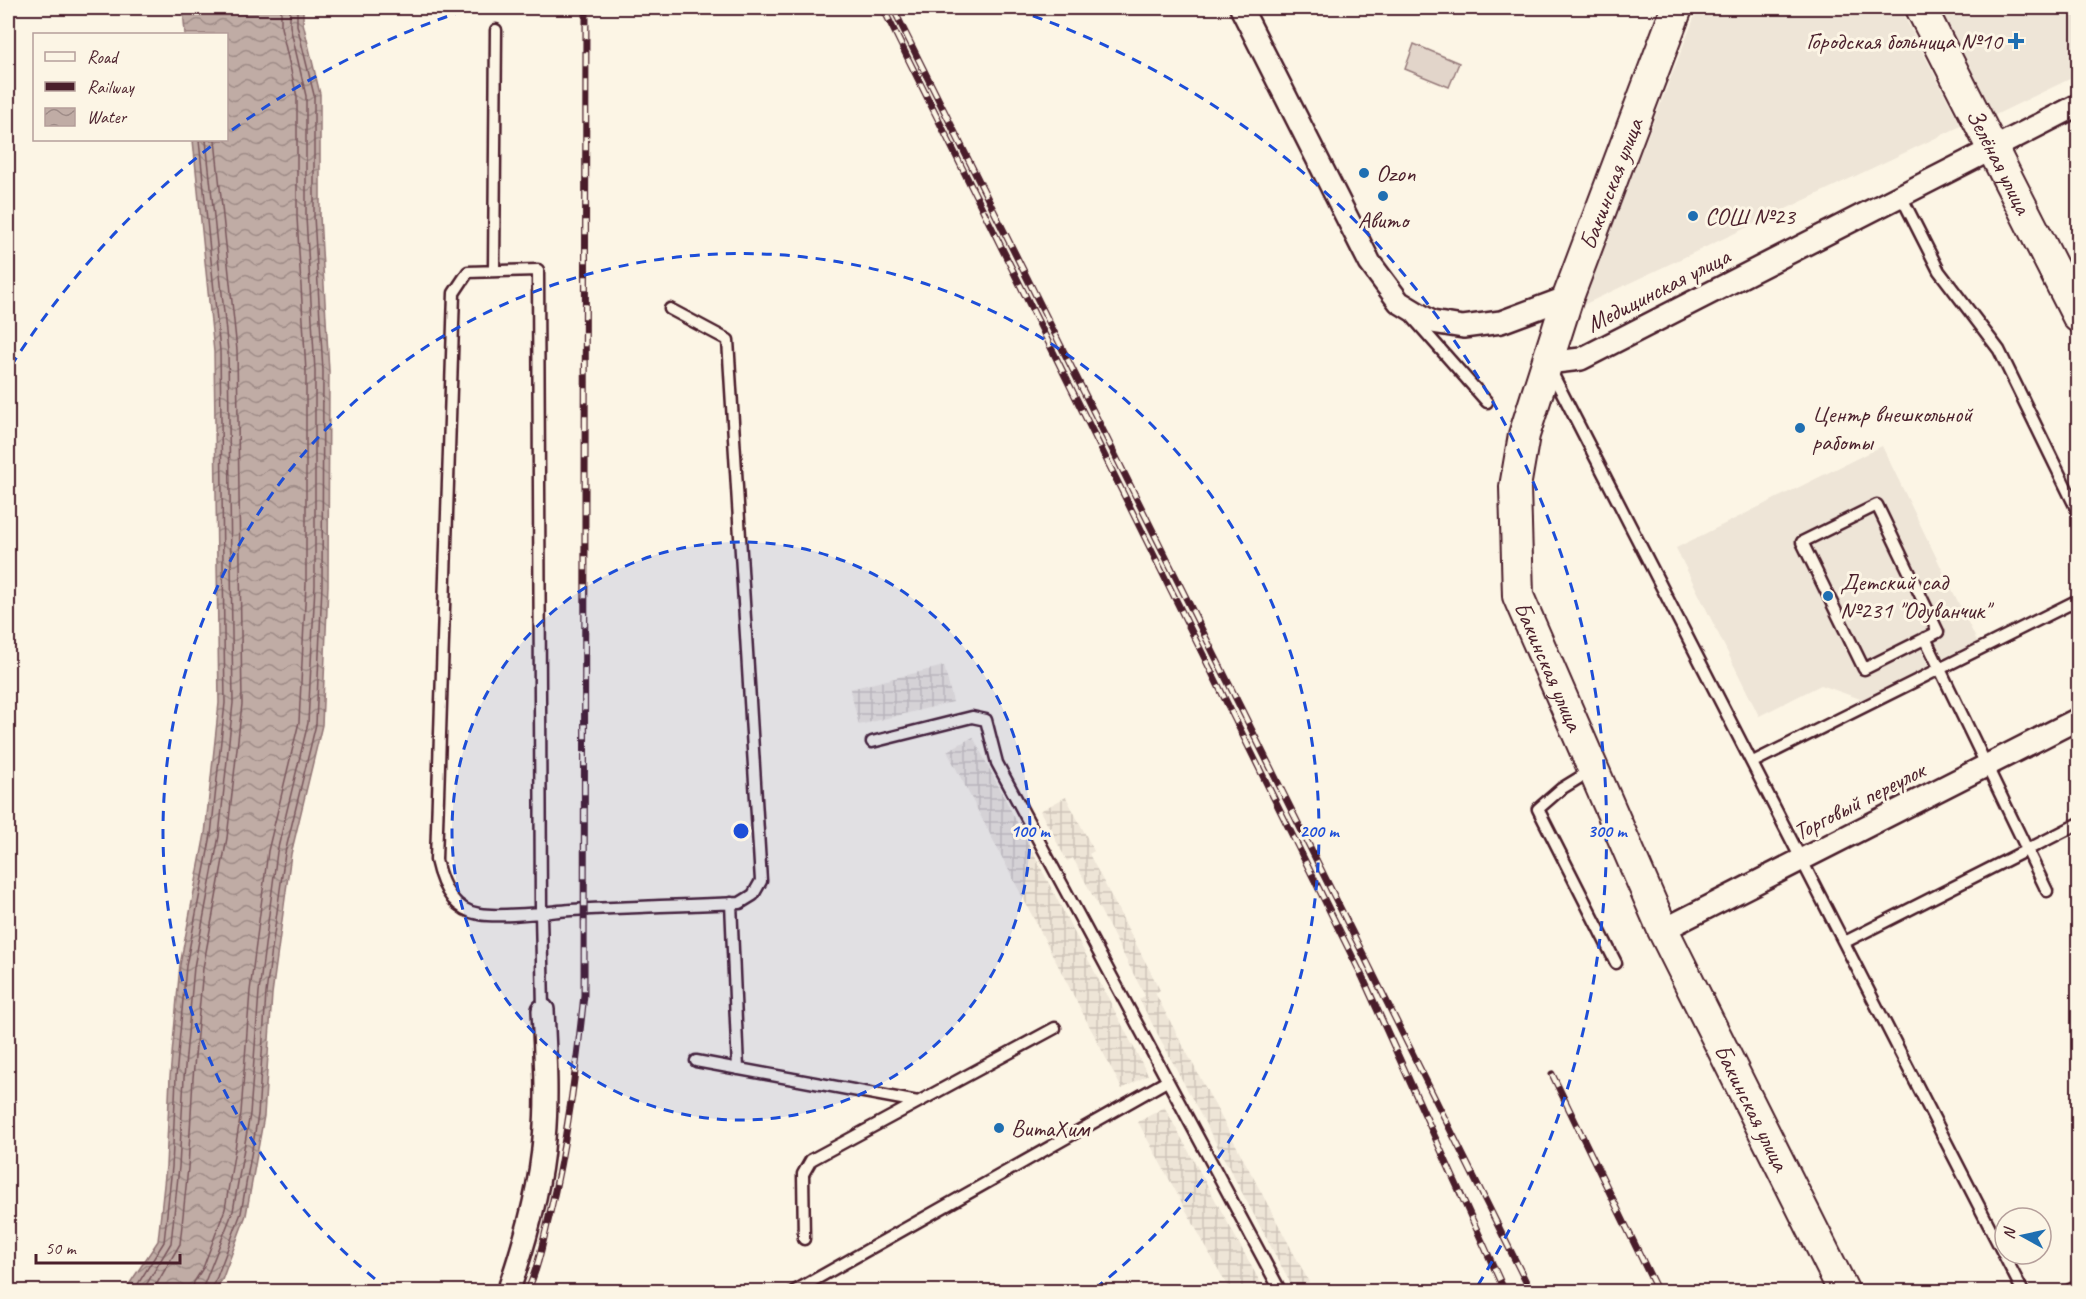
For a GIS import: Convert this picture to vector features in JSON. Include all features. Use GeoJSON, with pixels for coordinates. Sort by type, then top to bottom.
{"type":"FeatureCollection","features":[{"type":"Feature","properties":{"kind":"main road","name":"Бакинская улица"},"geometry":{"type":"LineString","coordinates":[[1677,8],[1568,297],[1524,435],[1516,478],[1518,596],[1663,930],[1844,1292]]}},
{"type":"Feature","properties":{"kind":"main road","name":"Зелёная улица"},"geometry":{"type":"LineString","coordinates":[[1921,8],[2079,316]]}},
{"type":"Feature","properties":{"kind":"street"},"geometry":{"type":"LineString","coordinates":[[1240,8],[1370,263],[1399,302],[1432,322],[1463,327],[1501,322],[1568,297]]}},
{"type":"Feature","properties":{"kind":"street","name":"Медицинская улица"},"geometry":{"type":"LineString","coordinates":[[1546,363],[1581,359],[1900,194],[2079,105]]}},
{"type":"Feature","properties":{"kind":"street","name":"Торговый переулок"},"geometry":{"type":"LineString","coordinates":[[1663,930],[2079,719]]}},
{"type":"Feature","properties":{"kind":"street"},"geometry":{"type":"LineString","coordinates":[[508,1292],[527,1236],[544,1141],[546,1087],[543,1010]]}},
{"type":"Feature","properties":{"kind":"lane"},"geometry":{"type":"LineString","coordinates":[[494,270],[496,30]]}},
{"type":"Feature","properties":{"kind":"lane"},"geometry":{"type":"LineString","coordinates":[[1900,194],[1939,271],[1999,350],[2079,512]]}},
{"type":"Feature","properties":{"kind":"lane"},"geometry":{"type":"LineString","coordinates":[[543,1010],[540,912],[538,270],[468,272],[454,292],[436,860],[441,881],[449,896],[464,908],[478,914],[540,912],[740,903],[753,895],[761,881],[728,340],[670,309]]}},
{"type":"Feature","properties":{"kind":"lane"},"geometry":{"type":"LineString","coordinates":[[1399,302],[1487,402]]}},
{"type":"Feature","properties":{"kind":"lane"},"geometry":{"type":"LineString","coordinates":[[1546,363],[1803,858],[2023,1292]]}},
{"type":"Feature","properties":{"kind":"lane"},"geometry":{"type":"LineString","coordinates":[[1877,505],[1938,632],[1925,638],[1864,669],[1802,542],[1877,505]]}},
{"type":"Feature","properties":{"kind":"lane"},"geometry":{"type":"LineString","coordinates":[[1753,762],[2079,600]]}},
{"type":"Feature","properties":{"kind":"lane"},"geometry":{"type":"LineString","coordinates":[[1925,638],[2048,891]]}},
{"type":"Feature","properties":{"kind":"lane"},"geometry":{"type":"LineString","coordinates":[[872,742],[972,717],[986,720],[997,763],[1281,1292]]}},
{"type":"Feature","properties":{"kind":"lane"},"geometry":{"type":"LineString","coordinates":[[1592,770],[1561,789],[1538,809],[1616,963]]}},
{"type":"Feature","properties":{"kind":"lane"},"geometry":{"type":"LineString","coordinates":[[1845,942],[2079,824]]}},
{"type":"Feature","properties":{"kind":"lane"},"geometry":{"type":"LineString","coordinates":[[731,903],[738,1069]]}},
{"type":"Feature","properties":{"kind":"lane"},"geometry":{"type":"LineString","coordinates":[[804,1239],[803,1174],[811,1160],[1055,1028]]}},
{"type":"Feature","properties":{"kind":"lane"},"geometry":{"type":"LineString","coordinates":[[696,1061],[918,1102]]}},
{"type":"Feature","properties":{"kind":"lane"},"geometry":{"type":"LineString","coordinates":[[793,1292],[1167,1081]]}},
{"type":"Feature","properties":{"kind":"lane"},"geometry":{"type":"LineString","coordinates":[[2067,1292],[2079,1286]]}},
{"type":"Feature","properties":{"kind":"shaded area","name":"СОШ №23"},"geometry":{"type":"Polygon","coordinates":[[[1698,8],[1900,8],[1961,126],[1581,306],[1698,8]]]}},
{"type":"Feature","properties":{"kind":"shaded area","name":"Городская больница №10"},"geometry":{"type":"Polygon","coordinates":[[[1936,8],[2078,8],[2078,75],[1991,117],[1936,8]]]}},
{"type":"Feature","properties":{"kind":"shaded area"},"geometry":{"type":"Polygon","coordinates":[[[1414,44],[1459,63],[1449,87],[1405,69],[1414,44]]]}},
{"type":"Feature","properties":{"kind":"shaded area","name":"Детский сад №231 \"Одуванчик\""},"geometry":{"type":"Polygon","coordinates":[[[1882,446],[1979,645],[1866,701],[1821,685],[1759,716],[1676,548],[1882,446]]]}},
{"type":"Feature","properties":{"kind":"shaded area"},"geometry":{"type":"Polygon","coordinates":[[[944,666],[953,702],[859,725],[850,689],[944,666]]]}},
{"type":"Feature","properties":{"kind":"shaded area"},"geometry":{"type":"Polygon","coordinates":[[[973,737],[1148,1075],[1122,1089],[947,751],[973,737]]]}},
{"type":"Feature","properties":{"kind":"shaded area"},"geometry":{"type":"Polygon","coordinates":[[[1066,797],[1094,851],[1089,854],[1160,990],[1155,993],[1309,1282],[1294,1290],[1139,999],[1145,996],[1073,858],[1067,861],[1040,811],[1066,797]]]}},
{"type":"Feature","properties":{"kind":"shaded area"},"geometry":{"type":"Polygon","coordinates":[[[1165,1107],[1265,1291],[1230,1291],[1138,1122],[1165,1107]]]}},
{"type":"Feature","properties":{"kind":"water"},"geometry":{"type":"Polygon","coordinates":[[[183,8],[303,8],[303,23],[320,94],[320,216],[329,371],[328,585],[322,725],[291,854],[272,994],[264,1116],[246,1215],[222,1280],[213,1291],[124,1292],[158,1241],[166,1166],[170,1077],[180,965],[205,834],[219,703],[214,352],[193,141],[228,141],[228,33],[185,33],[183,8]]]}},
{"type":"Feature","properties":{"kind":"railway"},"geometry":{"type":"LineString","coordinates":[[527,1292],[540,1255],[561,1162],[584,995],[586,8]]}},
{"type":"Feature","properties":{"kind":"railway"},"geometry":{"type":"LineString","coordinates":[[883,8],[1363,978],[1505,1292]]}},
{"type":"Feature","properties":{"kind":"railway"},"geometry":{"type":"LineString","coordinates":[[893,8],[1531,1292]]}},
{"type":"Feature","properties":{"kind":"railway"},"geometry":{"type":"LineString","coordinates":[[1552,1074],[1658,1292]]}},
{"type":"Feature","properties":{"kind":"place","name":"Городская больница №10"},"geometry":{"type":"Point","coordinates":[2016,41]}},
{"type":"Feature","properties":{"kind":"place","name":"Ozon"},"geometry":{"type":"Point","coordinates":[1364,173]}},
{"type":"Feature","properties":{"kind":"place","name":"Авито"},"geometry":{"type":"Point","coordinates":[1383,196]}},
{"type":"Feature","properties":{"kind":"place","name":"СОШ №23"},"geometry":{"type":"Point","coordinates":[1693,216]}},
{"type":"Feature","properties":{"kind":"place","name":"Центр внешкольной работы"},"geometry":{"type":"Point","coordinates":[1800,428]}},
{"type":"Feature","properties":{"kind":"place","name":"Детский сад №231 \"Одуванчик\""},"geometry":{"type":"Point","coordinates":[1828,596]}},
{"type":"Feature","properties":{"kind":"place","name":"ВитаХим"},"geometry":{"type":"Point","coordinates":[999,1128]}}]}
